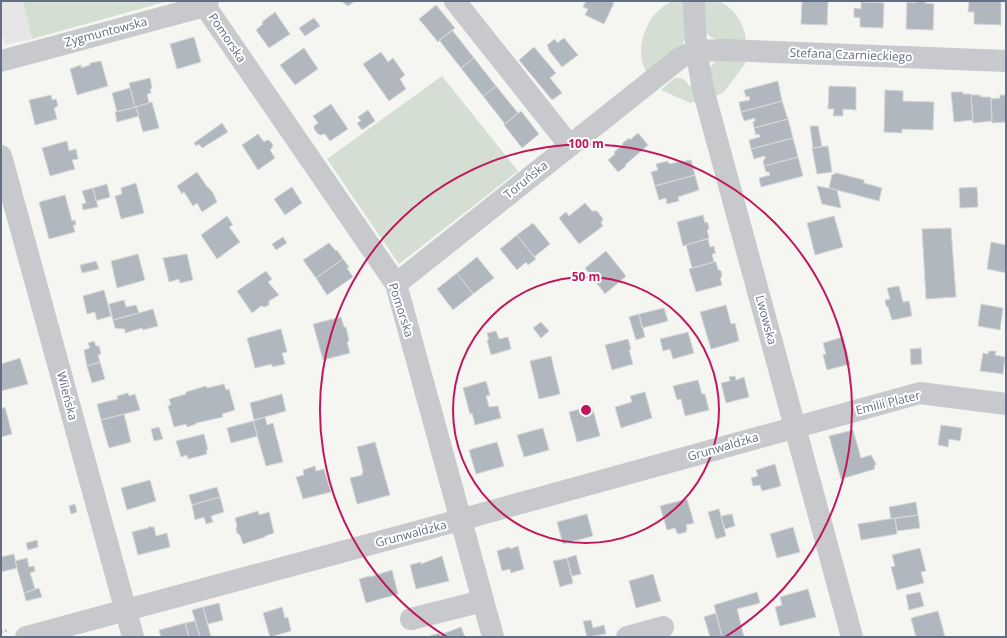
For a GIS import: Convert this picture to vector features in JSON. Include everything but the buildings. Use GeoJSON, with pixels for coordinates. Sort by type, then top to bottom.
{"type":"FeatureCollection","features":[{"type":"Feature","properties":{"kind":"street"},"geometry":{"type":"LineString","coordinates":[[455,1],[570,146]]}},
{"type":"Feature","properties":{"kind":"street","name":"Lwowska"},"geometry":{"type":"LineString","coordinates":[[694,1],[696,51],[703,89],[852,637]]}},
{"type":"Feature","properties":{"kind":"street","name":"Zygmuntowska"},"geometry":{"type":"LineString","coordinates":[[1,61],[207,3]]}},
{"type":"Feature","properties":{"kind":"street","name":"Pomorska"},"geometry":{"type":"LineString","coordinates":[[207,3],[396,284],[493,637]]}},
{"type":"Feature","properties":{"kind":"street","name":"Stefana Czarnieckiego"},"geometry":{"type":"LineString","coordinates":[[696,51],[724,50],[1006,60]]}},
{"type":"Feature","properties":{"kind":"street","name":"Toruńska"},"geometry":{"type":"LineString","coordinates":[[396,284],[680,58],[696,51]]}},
{"type":"Feature","properties":{"kind":"street","name":"Wileńska"},"geometry":{"type":"LineString","coordinates":[[1,156],[133,637]]}},
{"type":"Feature","properties":{"kind":"street","name":"Emilii Plater"},"geometry":{"type":"LineString","coordinates":[[795,427],[920,393],[1006,404]]}},
{"type":"Feature","properties":{"kind":"street","name":"Grunwaldzka"},"geometry":{"type":"LineString","coordinates":[[21,633],[126,611],[795,427]]}},
{"type":"Feature","properties":{"kind":"street"},"geometry":{"type":"LineString","coordinates":[[411,619],[483,601]]}},
{"type":"Feature","properties":{"kind":"street"},"geometry":{"type":"LineString","coordinates":[[627,637],[663,627]]}},
{"type":"Feature","properties":{"kind":"path"},"geometry":{"type":"LineString","coordinates":[[1,632],[21,633]]}},
{"type":"Feature","properties":{"kind":"shaded area"},"geometry":{"type":"Polygon","coordinates":[[[1,1],[23,1],[32,39],[5,45],[1,31],[1,1]]]}},
{"type":"Feature","properties":{"kind":"shaded area"},"geometry":{"type":"Polygon","coordinates":[[[23,1],[168,1],[32,39],[23,1]]]}},
{"type":"Feature","properties":{"kind":"shaded area"},"geometry":{"type":"Polygon","coordinates":[[[672,1],[686,1],[684,42],[682,46],[648,74],[644,67],[642,58],[642,40],[653,16],[672,1]]]}},
{"type":"Feature","properties":{"kind":"shaded area"},"geometry":{"type":"Polygon","coordinates":[[[702,1],[717,1],[730,8],[742,24],[746,43],[722,41],[710,37],[706,33],[704,27],[702,1]]]}},
{"type":"Feature","properties":{"kind":"shaded area"},"geometry":{"type":"Polygon","coordinates":[[[745,59],[745,64],[723,93],[715,96],[710,67],[717,60],[745,59]]]}},
{"type":"Feature","properties":{"kind":"shaded area"},"geometry":{"type":"Polygon","coordinates":[[[442,76],[518,171],[399,264],[327,159],[442,76]]]}},
{"type":"Feature","properties":{"kind":"shaded area"},"geometry":{"type":"Polygon","coordinates":[[[675,78],[684,79],[689,86],[694,84],[699,100],[690,103],[661,90],[675,78]]]}}]}
